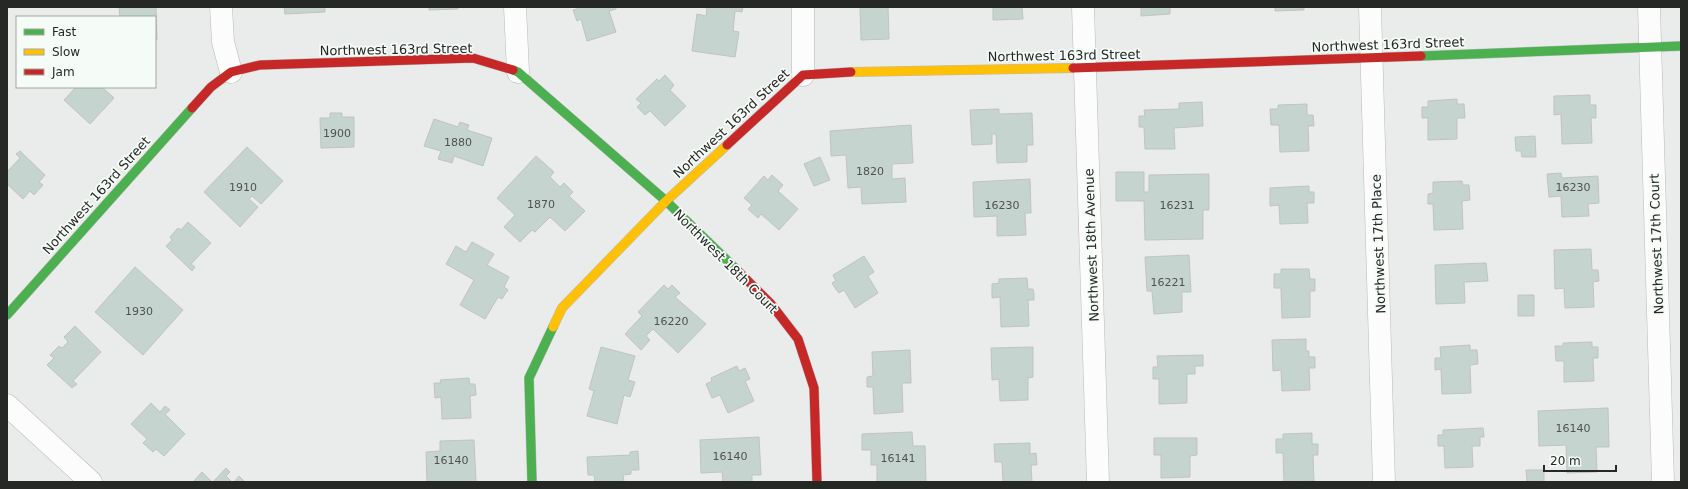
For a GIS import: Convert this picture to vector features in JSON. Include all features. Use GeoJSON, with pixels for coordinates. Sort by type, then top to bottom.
{"type":"FeatureCollection","features":[{"type":"Feature","properties":{"kind":"street"},"geometry":{"type":"LineString","coordinates":[[221,7],[223,42],[231,72]]}},
{"type":"Feature","properties":{"kind":"street"},"geometry":{"type":"LineString","coordinates":[[515,7],[518,72]]}},
{"type":"Feature","properties":{"kind":"street"},"geometry":{"type":"LineString","coordinates":[[803,7],[803,75]]}},
{"type":"Feature","properties":{"kind":"street","name":"Northwest 18th Avenue"},"geometry":{"type":"LineString","coordinates":[[1083,7],[1098,482]]}},
{"type":"Feature","properties":{"kind":"street","name":"Northwest 17th Place"},"geometry":{"type":"LineString","coordinates":[[1370,7],[1384,482]]}},
{"type":"Feature","properties":{"kind":"street","name":"Northwest 17th Court"},"geometry":{"type":"LineString","coordinates":[[1649,7],[1663,482]]}},
{"type":"Feature","properties":{"kind":"street","name":"Northwest 163rd Street"},"geometry":{"type":"LineString","coordinates":[[7,315],[210,87],[231,72],[260,65],[473,58],[518,72],[666,201],[803,75],[841,72],[1085,68],[1681,46]]}},
{"type":"Feature","properties":{"kind":"street"},"geometry":{"type":"LineString","coordinates":[[532,482],[529,378],[562,308],[666,201]]}},
{"type":"Feature","properties":{"kind":"street","name":"Northwest 18th Court"},"geometry":{"type":"LineString","coordinates":[[666,201],[771,304],[798,339],[814,388],[817,482]]}},
{"type":"Feature","properties":{"kind":"street"},"geometry":{"type":"LineString","coordinates":[[7,405],[91,482]]}},
{"type":"Feature","properties":{"kind":"building"},"geometry":{"type":"Polygon","coordinates":[[[119,7],[156,7],[157,40],[156,16],[120,16],[119,7]]]}},
{"type":"Feature","properties":{"kind":"building"},"geometry":{"type":"Polygon","coordinates":[[[284,7],[325,7],[325,12],[285,14],[284,7]]]}},
{"type":"Feature","properties":{"kind":"building"},"geometry":{"type":"Polygon","coordinates":[[[429,7],[458,7],[458,9],[429,10],[429,7]]]}},
{"type":"Feature","properties":{"kind":"building"},"geometry":{"type":"Polygon","coordinates":[[[577,7],[616,7],[616,9],[609,11],[616,32],[587,41],[581,19],[577,21],[573,10],[578,9],[577,7]]]}},
{"type":"Feature","properties":{"kind":"building"},"geometry":{"type":"Polygon","coordinates":[[[700,7],[743,7],[742,12],[735,11],[733,31],[739,32],[735,57],[692,51],[697,14],[706,16],[707,8],[700,7]]]}},
{"type":"Feature","properties":{"kind":"building"},"geometry":{"type":"Polygon","coordinates":[[[860,7],[888,7],[889,39],[861,40],[860,7]]]}},
{"type":"Feature","properties":{"kind":"building"},"geometry":{"type":"Polygon","coordinates":[[[993,7],[1022,7],[1023,19],[993,20],[993,7]]]}},
{"type":"Feature","properties":{"kind":"building"},"geometry":{"type":"Polygon","coordinates":[[[1141,7],[1170,7],[1170,14],[1141,16],[1141,7]]]}},
{"type":"Feature","properties":{"kind":"building"},"geometry":{"type":"Polygon","coordinates":[[[1275,7],[1304,7],[1304,10],[1275,11],[1275,7]]]}},
{"type":"Feature","properties":{"kind":"building"},"geometry":{"type":"Polygon","coordinates":[[[665,75],[674,85],[670,90],[686,106],[665,126],[650,111],[645,115],[637,107],[641,103],[636,99],[657,79],[659,81],[665,75]]]}},
{"type":"Feature","properties":{"kind":"building"},"geometry":{"type":"Polygon","coordinates":[[[75,88],[103,88],[114,98],[90,124],[64,100],[75,88]]]}},
{"type":"Feature","properties":{"kind":"building"},"geometry":{"type":"Polygon","coordinates":[[[1590,95],[1590,105],[1596,105],[1596,118],[1591,118],[1592,143],[1562,144],[1561,114],[1554,115],[1554,96],[1590,95]]]}},
{"type":"Feature","properties":{"kind":"building"},"geometry":{"type":"Polygon","coordinates":[[[1457,99],[1457,104],[1464,104],[1465,118],[1457,118],[1457,139],[1428,140],[1428,118],[1422,118],[1422,107],[1428,107],[1428,101],[1457,99]]]}},
{"type":"Feature","properties":{"kind":"building"},"geometry":{"type":"Polygon","coordinates":[[[1202,102],[1203,126],[1174,128],[1175,149],[1145,149],[1144,127],[1139,127],[1139,116],[1145,116],[1144,110],[1179,109],[1179,103],[1202,102]]]}},
{"type":"Feature","properties":{"kind":"building"},"geometry":{"type":"Polygon","coordinates":[[[1307,104],[1307,115],[1313,115],[1314,126],[1308,126],[1309,151],[1280,152],[1279,125],[1271,125],[1270,109],[1278,109],[1278,105],[1307,104]]]}},
{"type":"Feature","properties":{"kind":"building"},"geometry":{"type":"Polygon","coordinates":[[[999,109],[999,114],[1032,113],[1033,145],[1027,145],[1027,162],[997,163],[996,134],[992,134],[992,144],[972,145],[970,110],[999,109]]]}},
{"type":"Feature","properties":{"kind":"building"},"geometry":{"type":"Polygon","coordinates":[[[330,113],[342,113],[342,117],[354,117],[354,147],[321,148],[320,118],[330,118],[330,113]]]}},
{"type":"Feature","properties":{"kind":"building"},"geometry":{"type":"Polygon","coordinates":[[[434,119],[458,127],[460,122],[469,125],[467,130],[492,138],[483,166],[454,156],[452,163],[438,159],[441,151],[424,146],[434,119]]]}},
{"type":"Feature","properties":{"kind":"building"},"geometry":{"type":"Polygon","coordinates":[[[911,125],[913,163],[892,164],[892,179],[905,178],[906,202],[862,204],[861,187],[848,188],[846,155],[831,156],[830,131],[911,125]]]}},
{"type":"Feature","properties":{"kind":"building"},"geometry":{"type":"Polygon","coordinates":[[[1535,136],[1536,157],[1522,157],[1521,151],[1516,151],[1515,137],[1535,136]]]}},
{"type":"Feature","properties":{"kind":"building"},"geometry":{"type":"Polygon","coordinates":[[[247,147],[283,181],[261,204],[252,196],[249,199],[258,207],[240,227],[204,192],[247,147]]]}},
{"type":"Feature","properties":{"kind":"building"},"geometry":{"type":"Polygon","coordinates":[[[20,151],[45,175],[39,182],[43,185],[34,195],[30,191],[23,199],[7,184],[7,172],[20,158],[16,154],[20,151]]]}},
{"type":"Feature","properties":{"kind":"building"},"geometry":{"type":"Polygon","coordinates":[[[536,156],[554,172],[550,177],[560,187],[564,183],[573,192],[569,196],[585,211],[565,231],[550,217],[535,232],[532,230],[520,242],[504,227],[515,215],[497,198],[536,156]]]}},
{"type":"Feature","properties":{"kind":"building"},"geometry":{"type":"Polygon","coordinates":[[[820,157],[830,180],[814,186],[804,164],[820,157]]]}},
{"type":"Feature","properties":{"kind":"building"},"geometry":{"type":"Polygon","coordinates":[[[1116,172],[1144,172],[1144,192],[1149,192],[1149,175],[1209,174],[1209,210],[1203,210],[1203,239],[1145,240],[1144,201],[1116,201],[1116,172]]]}},
{"type":"Feature","properties":{"kind":"building"},"geometry":{"type":"Polygon","coordinates":[[[1561,173],[1562,178],[1598,176],[1599,203],[1588,204],[1589,216],[1562,217],[1561,196],[1549,197],[1547,174],[1561,173]]]}},
{"type":"Feature","properties":{"kind":"building"},"geometry":{"type":"Polygon","coordinates":[[[772,175],[783,185],[778,191],[798,209],[779,230],[761,214],[758,218],[748,209],[752,205],[744,198],[764,176],[768,180],[772,175]]]}},
{"type":"Feature","properties":{"kind":"building"},"geometry":{"type":"Polygon","coordinates":[[[1030,179],[1031,213],[1025,213],[1026,235],[997,236],[997,216],[974,217],[973,182],[1030,179]]]}},
{"type":"Feature","properties":{"kind":"building"},"geometry":{"type":"Polygon","coordinates":[[[1462,181],[1463,185],[1469,185],[1470,200],[1462,201],[1463,229],[1434,230],[1433,204],[1428,204],[1428,194],[1433,193],[1433,182],[1462,181]]]}},
{"type":"Feature","properties":{"kind":"building"},"geometry":{"type":"Polygon","coordinates":[[[1309,186],[1309,192],[1314,192],[1314,203],[1307,203],[1308,223],[1280,224],[1279,205],[1270,206],[1270,188],[1309,186]]]}},
{"type":"Feature","properties":{"kind":"building"},"geometry":{"type":"Polygon","coordinates":[[[188,222],[211,243],[191,264],[195,267],[192,271],[166,246],[172,240],[170,237],[178,228],[181,230],[188,222]]]}},
{"type":"Feature","properties":{"kind":"building"},"geometry":{"type":"Polygon","coordinates":[[[472,242],[494,254],[487,265],[509,277],[504,287],[508,290],[502,299],[498,297],[485,319],[460,305],[474,280],[446,264],[456,246],[466,252],[472,242]]]}},
{"type":"Feature","properties":{"kind":"building"},"geometry":{"type":"Polygon","coordinates":[[[1591,249],[1592,270],[1598,270],[1599,281],[1593,282],[1594,307],[1565,308],[1564,288],[1555,289],[1554,250],[1591,249]]]}},
{"type":"Feature","properties":{"kind":"building"},"geometry":{"type":"Polygon","coordinates":[[[1189,255],[1191,292],[1182,292],[1182,312],[1154,314],[1152,291],[1147,291],[1145,257],[1189,255]]]}},
{"type":"Feature","properties":{"kind":"building"},"geometry":{"type":"Polygon","coordinates":[[[864,256],[874,272],[868,276],[878,293],[855,308],[844,290],[839,293],[835,288],[832,283],[836,281],[833,275],[864,256]]]}},
{"type":"Feature","properties":{"kind":"building"},"geometry":{"type":"Polygon","coordinates":[[[1486,263],[1488,281],[1464,282],[1465,303],[1436,304],[1435,265],[1486,263]]]}},
{"type":"Feature","properties":{"kind":"building"},"geometry":{"type":"Polygon","coordinates":[[[135,267],[183,310],[143,355],[95,312],[135,267]]]}},
{"type":"Feature","properties":{"kind":"building"},"geometry":{"type":"Polygon","coordinates":[[[1281,269],[1309,269],[1310,279],[1315,279],[1315,291],[1310,291],[1310,317],[1282,318],[1281,288],[1274,288],[1274,274],[1281,274],[1281,269]]]}},
{"type":"Feature","properties":{"kind":"building"},"geometry":{"type":"Polygon","coordinates":[[[1027,278],[1028,289],[1033,289],[1034,294],[1034,300],[1028,300],[1029,326],[1001,327],[1000,297],[992,298],[992,284],[999,283],[999,279],[1027,278]]]}},
{"type":"Feature","properties":{"kind":"building"},"geometry":{"type":"Polygon","coordinates":[[[664,285],[668,289],[672,285],[680,293],[675,297],[706,324],[678,353],[653,329],[646,336],[650,340],[641,350],[625,334],[642,316],[638,312],[664,285]]]}},
{"type":"Feature","properties":{"kind":"building"},"geometry":{"type":"Polygon","coordinates":[[[1518,295],[1534,295],[1534,316],[1518,316],[1518,295]]]}},
{"type":"Feature","properties":{"kind":"building"},"geometry":{"type":"Polygon","coordinates":[[[75,326],[101,352],[73,381],[77,384],[72,388],[47,365],[54,358],[50,355],[59,346],[62,348],[68,342],[64,337],[75,326]]]}},
{"type":"Feature","properties":{"kind":"building"},"geometry":{"type":"Polygon","coordinates":[[[1306,339],[1306,351],[1309,351],[1309,357],[1315,357],[1315,368],[1309,368],[1310,390],[1282,391],[1281,370],[1273,371],[1272,340],[1306,339]]]}},
{"type":"Feature","properties":{"kind":"building"},"geometry":{"type":"Polygon","coordinates":[[[1592,342],[1592,347],[1598,347],[1598,358],[1593,358],[1594,381],[1564,382],[1564,361],[1556,361],[1555,346],[1563,346],[1563,343],[1592,342]]]}},
{"type":"Feature","properties":{"kind":"building"},"geometry":{"type":"Polygon","coordinates":[[[1470,345],[1470,350],[1477,350],[1478,364],[1470,365],[1471,393],[1442,394],[1441,369],[1435,370],[1435,358],[1441,358],[1440,347],[1470,345]]]}},
{"type":"Feature","properties":{"kind":"building"},"geometry":{"type":"Polygon","coordinates":[[[601,347],[635,356],[628,380],[635,382],[630,397],[624,395],[617,424],[587,416],[594,391],[589,389],[601,347]]]}},
{"type":"Feature","properties":{"kind":"building"},"geometry":{"type":"Polygon","coordinates":[[[1033,347],[1033,377],[1028,378],[1028,400],[1000,401],[999,379],[992,380],[991,348],[1033,347]]]}},
{"type":"Feature","properties":{"kind":"building"},"geometry":{"type":"Polygon","coordinates":[[[910,350],[911,383],[902,383],[903,412],[874,414],[873,387],[867,387],[867,377],[873,376],[872,352],[910,350]]]}},
{"type":"Feature","properties":{"kind":"building"},"geometry":{"type":"Polygon","coordinates":[[[1203,355],[1203,366],[1195,366],[1195,374],[1187,374],[1187,403],[1159,404],[1159,379],[1153,379],[1153,367],[1158,367],[1157,356],[1203,355]]]}},
{"type":"Feature","properties":{"kind":"building"},"geometry":{"type":"Polygon","coordinates":[[[737,366],[739,371],[745,368],[750,379],[745,381],[754,401],[728,413],[720,395],[712,398],[706,384],[712,381],[711,378],[737,366]]]}},
{"type":"Feature","properties":{"kind":"building"},"geometry":{"type":"Polygon","coordinates":[[[469,378],[470,384],[475,384],[476,395],[470,396],[471,418],[442,419],[441,397],[435,398],[434,383],[441,383],[440,380],[469,378]]]}},
{"type":"Feature","properties":{"kind":"building"},"geometry":{"type":"Polygon","coordinates":[[[151,403],[160,412],[165,406],[170,410],[165,414],[185,434],[164,456],[156,449],[153,452],[143,443],[147,439],[131,424],[151,403]]]}},
{"type":"Feature","properties":{"kind":"building"},"geometry":{"type":"Polygon","coordinates":[[[1608,408],[1609,447],[1596,447],[1597,472],[1567,473],[1566,445],[1539,446],[1538,411],[1608,408]]]}},
{"type":"Feature","properties":{"kind":"building"},"geometry":{"type":"Polygon","coordinates":[[[1483,428],[1484,437],[1480,437],[1480,446],[1472,446],[1473,467],[1445,468],[1444,446],[1438,446],[1438,435],[1443,435],[1443,430],[1483,428]]]}},
{"type":"Feature","properties":{"kind":"building"},"geometry":{"type":"Polygon","coordinates":[[[912,432],[913,446],[925,446],[926,482],[877,482],[877,465],[871,465],[871,450],[862,450],[862,434],[912,432]]]}},
{"type":"Feature","properties":{"kind":"building"},"geometry":{"type":"Polygon","coordinates":[[[1312,433],[1312,444],[1318,444],[1318,455],[1313,455],[1314,481],[1284,482],[1283,453],[1276,453],[1276,439],[1283,439],[1283,434],[1312,433]]]}},
{"type":"Feature","properties":{"kind":"building"},"geometry":{"type":"Polygon","coordinates":[[[759,437],[761,475],[752,475],[752,482],[723,482],[722,472],[701,473],[700,440],[759,437]]]}},
{"type":"Feature","properties":{"kind":"building"},"geometry":{"type":"Polygon","coordinates":[[[1154,438],[1197,438],[1197,455],[1190,456],[1190,477],[1161,478],[1161,455],[1154,455],[1154,438]]]}},
{"type":"Feature","properties":{"kind":"building"},"geometry":{"type":"Polygon","coordinates":[[[474,440],[476,482],[427,482],[426,452],[440,451],[440,441],[474,440]]]}},
{"type":"Feature","properties":{"kind":"building"},"geometry":{"type":"Polygon","coordinates":[[[1030,443],[1030,454],[1036,453],[1037,465],[1031,465],[1032,482],[1003,482],[1002,462],[995,462],[994,444],[1030,443]]]}},
{"type":"Feature","properties":{"kind":"building"},"geometry":{"type":"Polygon","coordinates":[[[638,451],[639,470],[631,470],[631,474],[623,475],[624,482],[595,482],[594,475],[588,475],[587,457],[630,455],[630,452],[638,451]]]}},
{"type":"Feature","properties":{"kind":"building"},"geometry":{"type":"Polygon","coordinates":[[[226,468],[230,472],[226,476],[232,482],[213,482],[226,468]]]}},
{"type":"Feature","properties":{"kind":"building"},"geometry":{"type":"Polygon","coordinates":[[[1526,470],[1544,470],[1544,482],[1527,482],[1526,470]]]}},
{"type":"Feature","properties":{"kind":"building"},"geometry":{"type":"Polygon","coordinates":[[[202,472],[212,482],[193,482],[202,472]]]}},
{"type":"Feature","properties":{"kind":"building"},"geometry":{"type":"Polygon","coordinates":[[[239,476],[245,482],[234,482],[239,476]]]}},
{"type":"Feature","properties":{"kind":"traffic: fast"},"geometry":{"type":"LineString","coordinates":[[1421,56],[1681,46]]}},
{"type":"Feature","properties":{"kind":"traffic: fast"},"geometry":{"type":"LineString","coordinates":[[513,70],[518,72],[666,201],[736,269]]}},
{"type":"Feature","properties":{"kind":"traffic: fast"},"geometry":{"type":"LineString","coordinates":[[7,315],[192,108]]}},
{"type":"Feature","properties":{"kind":"traffic: fast"},"geometry":{"type":"LineString","coordinates":[[532,482],[529,378],[553,327]]}},
{"type":"Feature","properties":{"kind":"traffic: slow"},"geometry":{"type":"LineString","coordinates":[[851,72],[1073,68]]}},
{"type":"Feature","properties":{"kind":"traffic: slow"},"geometry":{"type":"LineString","coordinates":[[553,327],[562,308],[666,201],[727,145]]}},
{"type":"Feature","properties":{"kind":"traffic: jam"},"geometry":{"type":"LineString","coordinates":[[1073,68],[1421,56]]}},
{"type":"Feature","properties":{"kind":"traffic: jam"},"geometry":{"type":"LineString","coordinates":[[192,108],[211,87],[231,72],[260,65],[473,58],[513,70]]}},
{"type":"Feature","properties":{"kind":"traffic: jam"},"geometry":{"type":"LineString","coordinates":[[727,145],[803,75],[851,72]]}},
{"type":"Feature","properties":{"kind":"traffic: jam"},"geometry":{"type":"LineString","coordinates":[[736,269],[771,304],[798,339],[814,388],[817,482]]}}]}
